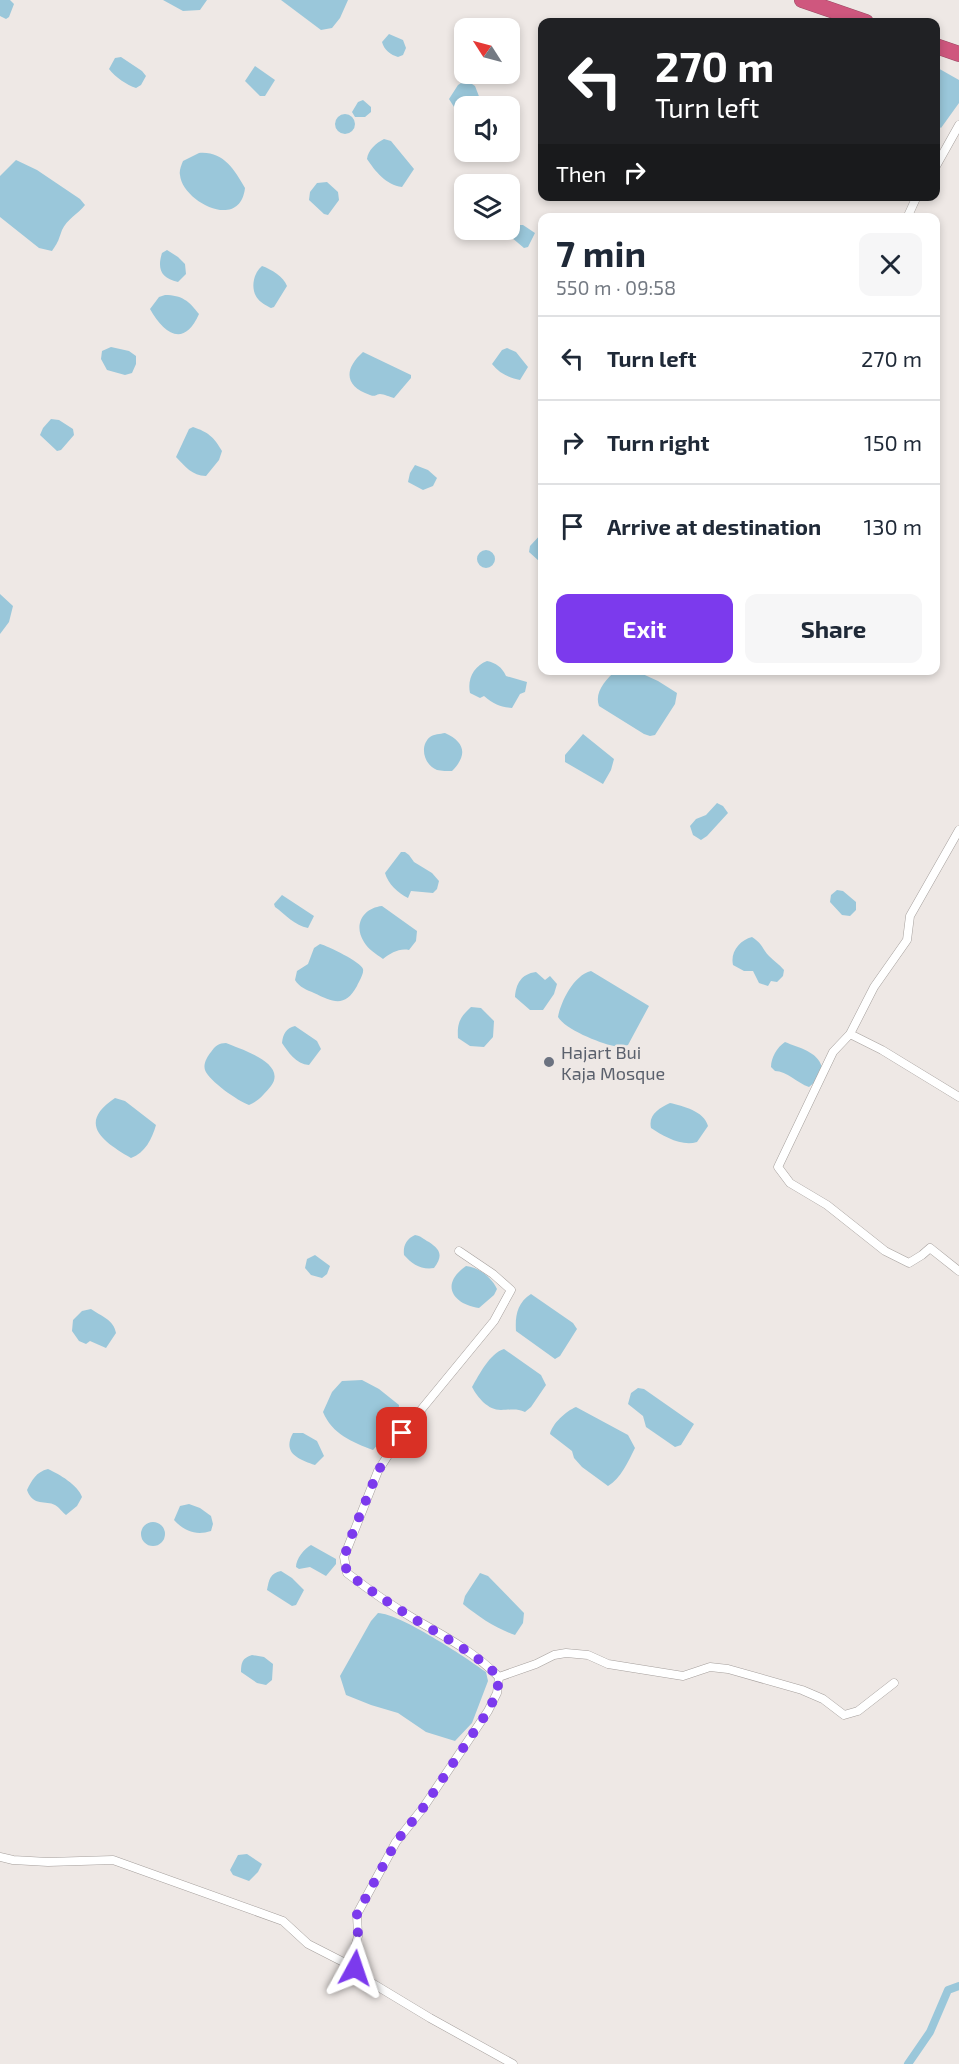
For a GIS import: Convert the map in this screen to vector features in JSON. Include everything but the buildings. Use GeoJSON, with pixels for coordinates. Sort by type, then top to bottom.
{"type":"FeatureCollection","features":[{"type":"Feature","properties":{"kind":"highway"},"geometry":{"type":"LineString","coordinates":[[802,0],[854,18]]}},
{"type":"Feature","properties":{"kind":"highway"},"geometry":{"type":"LineString","coordinates":[[940,47],[959,54]]}},
{"type":"Feature","properties":{"kind":"street"},"geometry":{"type":"LineString","coordinates":[[940,159],[959,124]]}},
{"type":"Feature","properties":{"kind":"street"},"geometry":{"type":"LineString","coordinates":[[959,830],[910,916],[906,940],[874,987],[850,1034],[833,1052],[778,1167],[790,1183],[827,1205],[885,1251],[909,1263],[930,1248],[959,1271]]}},
{"type":"Feature","properties":{"kind":"street"},"geometry":{"type":"LineString","coordinates":[[850,1034],[882,1050],[959,1097]]}},
{"type":"Feature","properties":{"kind":"street"},"geometry":{"type":"LineString","coordinates":[[459,1251],[512,1290],[494,1322],[402,1433],[378,1471],[344,1557],[347,1573],[363,1586],[454,1641],[482,1660],[499,1677]]}},
{"type":"Feature","properties":{"kind":"street"},"geometry":{"type":"LineString","coordinates":[[499,1677],[554,1655],[566,1653],[588,1655],[608,1664],[683,1676],[710,1667],[802,1690],[824,1699],[844,1715],[858,1711],[894,1683]]}},
{"type":"Feature","properties":{"kind":"street"},"geometry":{"type":"LineString","coordinates":[[355,1968],[354,1952],[358,1936],[357,1914],[396,1842],[423,1808],[488,1711],[497,1693],[499,1677]]}},
{"type":"Feature","properties":{"kind":"street"},"geometry":{"type":"LineString","coordinates":[[0,1857],[48,1862],[113,1860],[283,1921],[308,1944],[355,1968],[362,1977],[513,2064]]}},
{"type":"Feature","properties":{"kind":"water"},"geometry":{"type":"Polygon","coordinates":[[[0,0],[10,0],[14,4],[6,19],[0,16],[0,0]]]}},
{"type":"Feature","properties":{"kind":"water"},"geometry":{"type":"Polygon","coordinates":[[[163,0],[207,0],[200,10],[183,11],[163,0]]]}},
{"type":"Feature","properties":{"kind":"water"},"geometry":{"type":"Polygon","coordinates":[[[281,0],[348,0],[340,18],[332,28],[321,30],[281,0]]]}},
{"type":"Feature","properties":{"kind":"water"},"geometry":{"type":"Polygon","coordinates":[[[389,34],[403,40],[406,48],[403,55],[395,56],[384,47],[382,42],[389,34]]]}},
{"type":"Feature","properties":{"kind":"water"},"geometry":{"type":"Polygon","coordinates":[[[121,57],[146,76],[141,85],[136,88],[121,80],[109,69],[115,58],[121,57]]]}},
{"type":"Feature","properties":{"kind":"water"},"geometry":{"type":"Polygon","coordinates":[[[255,66],[275,80],[265,96],[260,96],[245,81],[255,66]]]}},
{"type":"Feature","properties":{"kind":"water"},"geometry":{"type":"Polygon","coordinates":[[[940,69],[959,80],[959,103],[941,128],[940,69]]]}},
{"type":"Feature","properties":{"kind":"water"},"geometry":{"type":"Polygon","coordinates":[[[472,84],[479,96],[454,96],[454,107],[449,99],[458,85],[472,84]]]}},
{"type":"Feature","properties":{"kind":"water"},"geometry":{"type":"Polygon","coordinates":[[[363,100],[371,107],[371,112],[365,117],[355,117],[352,112],[358,102],[363,100]]]}},
{"type":"Feature","properties":{"kind":"water"},"geometry":{"type":"Polygon","coordinates":[[[345,114],[352,117],[355,124],[352,131],[345,134],[338,131],[335,124],[338,117],[345,114]]]}},
{"type":"Feature","properties":{"kind":"water"},"geometry":{"type":"Polygon","coordinates":[[[384,139],[391,141],[414,169],[402,187],[396,186],[377,173],[367,159],[373,147],[384,139]]]}},
{"type":"Feature","properties":{"kind":"water"},"geometry":{"type":"Polygon","coordinates":[[[199,153],[221,158],[241,181],[245,188],[241,201],[233,208],[223,210],[211,208],[190,194],[183,185],[180,168],[183,161],[199,153]]]}},
{"type":"Feature","properties":{"kind":"water"},"geometry":{"type":"Polygon","coordinates":[[[16,160],[37,170],[80,199],[85,205],[64,226],[52,251],[39,248],[0,217],[0,176],[16,160]]]}},
{"type":"Feature","properties":{"kind":"water"},"geometry":{"type":"Polygon","coordinates":[[[327,182],[338,192],[339,200],[328,215],[309,200],[310,192],[317,183],[327,182]]]}},
{"type":"Feature","properties":{"kind":"water"},"geometry":{"type":"Polygon","coordinates":[[[520,225],[535,233],[528,247],[524,248],[515,240],[520,240],[520,225]]]}},
{"type":"Feature","properties":{"kind":"water"},"geometry":{"type":"Polygon","coordinates":[[[167,250],[185,264],[186,274],[178,282],[164,275],[160,268],[162,253],[167,250]]]}},
{"type":"Feature","properties":{"kind":"water"},"geometry":{"type":"Polygon","coordinates":[[[262,266],[277,274],[287,286],[274,307],[271,308],[259,300],[254,291],[255,277],[262,266]]]}},
{"type":"Feature","properties":{"kind":"water"},"geometry":{"type":"Polygon","coordinates":[[[165,295],[185,300],[199,314],[187,331],[174,334],[168,331],[150,309],[159,297],[165,295]]]}},
{"type":"Feature","properties":{"kind":"water"},"geometry":{"type":"Polygon","coordinates":[[[111,347],[129,351],[136,356],[136,364],[132,373],[125,375],[107,370],[101,359],[102,351],[111,347]]]}},
{"type":"Feature","properties":{"kind":"water"},"geometry":{"type":"Polygon","coordinates":[[[507,348],[516,352],[528,367],[520,380],[505,375],[492,364],[502,350],[507,348]]]}},
{"type":"Feature","properties":{"kind":"water"},"geometry":{"type":"Polygon","coordinates":[[[363,352],[411,375],[394,398],[382,394],[370,395],[355,387],[351,382],[352,365],[363,352]]]}},
{"type":"Feature","properties":{"kind":"water"},"geometry":{"type":"Polygon","coordinates":[[[51,419],[59,420],[73,429],[74,435],[61,450],[57,451],[40,435],[51,419]]]}},
{"type":"Feature","properties":{"kind":"water"},"geometry":{"type":"Polygon","coordinates":[[[193,427],[210,436],[222,451],[219,460],[206,476],[193,472],[176,457],[189,429],[193,427]]]}},
{"type":"Feature","properties":{"kind":"water"},"geometry":{"type":"Polygon","coordinates":[[[415,465],[428,470],[437,478],[433,486],[423,490],[408,482],[415,465]]]}},
{"type":"Feature","properties":{"kind":"water"},"geometry":{"type":"Polygon","coordinates":[[[538,537],[538,560],[529,552],[530,546],[538,537]]]}},
{"type":"Feature","properties":{"kind":"water"},"geometry":{"type":"Polygon","coordinates":[[[486,550],[492,553],[495,559],[492,565],[486,568],[480,565],[477,559],[480,553],[486,550]]]}},
{"type":"Feature","properties":{"kind":"water"},"geometry":{"type":"Polygon","coordinates":[[[0,594],[13,606],[9,622],[0,634],[0,594]]]}},
{"type":"Feature","properties":{"kind":"water"},"geometry":{"type":"Polygon","coordinates":[[[487,661],[498,666],[506,676],[527,682],[525,692],[520,694],[512,708],[500,706],[484,696],[480,698],[470,693],[472,674],[478,666],[487,661]]]}},
{"type":"Feature","properties":{"kind":"water"},"geometry":{"type":"Polygon","coordinates":[[[611,675],[645,675],[677,693],[675,704],[655,735],[650,736],[599,706],[599,691],[611,675]]]}},
{"type":"Feature","properties":{"kind":"water"},"geometry":{"type":"Polygon","coordinates":[[[445,733],[457,740],[462,749],[460,760],[452,771],[433,768],[424,755],[425,745],[430,737],[445,733]]]}},
{"type":"Feature","properties":{"kind":"water"},"geometry":{"type":"Polygon","coordinates":[[[583,734],[614,759],[603,784],[565,762],[565,755],[583,734]]]}},
{"type":"Feature","properties":{"kind":"water"},"geometry":{"type":"Polygon","coordinates":[[[717,803],[723,806],[728,813],[701,840],[693,835],[690,826],[696,819],[706,815],[717,803]]]}},
{"type":"Feature","properties":{"kind":"water"},"geometry":{"type":"Polygon","coordinates":[[[401,852],[409,855],[414,862],[432,873],[439,881],[433,893],[411,891],[408,898],[391,884],[385,873],[401,852]]]}},
{"type":"Feature","properties":{"kind":"water"},"geometry":{"type":"Polygon","coordinates":[[[837,890],[843,891],[856,902],[856,910],[850,916],[842,915],[830,902],[831,895],[837,890]]]}},
{"type":"Feature","properties":{"kind":"water"},"geometry":{"type":"Polygon","coordinates":[[[282,895],[314,916],[308,928],[294,922],[275,907],[274,904],[282,895]]]}},
{"type":"Feature","properties":{"kind":"water"},"geometry":{"type":"Polygon","coordinates":[[[382,906],[417,931],[416,941],[409,950],[395,952],[383,959],[366,945],[360,929],[365,914],[375,907],[382,906]]]}},
{"type":"Feature","properties":{"kind":"water"},"geometry":{"type":"Polygon","coordinates":[[[752,937],[784,970],[783,976],[777,982],[771,981],[768,986],[759,983],[753,971],[744,971],[733,965],[732,960],[737,947],[752,937]]]}},
{"type":"Feature","properties":{"kind":"water"},"geometry":{"type":"Polygon","coordinates":[[[320,944],[351,959],[363,969],[357,986],[348,998],[333,1001],[303,988],[295,980],[297,971],[308,964],[314,948],[320,944]]]}},
{"type":"Feature","properties":{"kind":"water"},"geometry":{"type":"Polygon","coordinates":[[[591,971],[649,1006],[628,1045],[616,1046],[592,1039],[575,1031],[558,1017],[562,1004],[574,983],[585,973],[591,971]]]}},
{"type":"Feature","properties":{"kind":"water"},"geometry":{"type":"Polygon","coordinates":[[[536,972],[545,980],[550,976],[557,984],[554,994],[543,1010],[530,1010],[515,997],[520,980],[536,972]]]}},
{"type":"Feature","properties":{"kind":"water"},"geometry":{"type":"Polygon","coordinates":[[[471,1007],[481,1008],[494,1021],[493,1037],[484,1047],[470,1046],[458,1038],[460,1021],[471,1007]]]}},
{"type":"Feature","properties":{"kind":"water"},"geometry":{"type":"Polygon","coordinates":[[[295,1026],[317,1041],[321,1049],[309,1065],[296,1060],[282,1043],[289,1028],[295,1026]]]}},
{"type":"Feature","properties":{"kind":"water"},"geometry":{"type":"Polygon","coordinates":[[[785,1042],[807,1051],[820,1062],[822,1067],[816,1081],[809,1087],[771,1067],[775,1053],[785,1042]]]}},
{"type":"Feature","properties":{"kind":"water"},"geometry":{"type":"Polygon","coordinates":[[[226,1043],[260,1058],[273,1070],[275,1078],[271,1086],[259,1099],[249,1105],[224,1090],[212,1080],[205,1070],[206,1061],[213,1050],[219,1044],[226,1043]]]}},
{"type":"Feature","properties":{"kind":"water"},"geometry":{"type":"Polygon","coordinates":[[[115,1098],[125,1101],[156,1125],[147,1145],[131,1158],[112,1146],[98,1132],[97,1116],[103,1107],[115,1098]]]}},
{"type":"Feature","properties":{"kind":"water"},"geometry":{"type":"Polygon","coordinates":[[[670,1103],[698,1113],[706,1121],[708,1126],[697,1142],[679,1142],[651,1128],[653,1116],[670,1103]]]}},
{"type":"Feature","properties":{"kind":"water"},"geometry":{"type":"Polygon","coordinates":[[[415,1235],[429,1242],[438,1251],[440,1257],[434,1268],[417,1266],[404,1255],[406,1243],[415,1235]]]}},
{"type":"Feature","properties":{"kind":"water"},"geometry":{"type":"Polygon","coordinates":[[[315,1255],[330,1266],[327,1274],[322,1278],[311,1275],[305,1268],[307,1259],[315,1255]]]}},
{"type":"Feature","properties":{"kind":"water"},"geometry":{"type":"Polygon","coordinates":[[[466,1266],[476,1268],[485,1274],[497,1289],[494,1295],[479,1308],[462,1302],[453,1292],[453,1280],[466,1266]]]}},
{"type":"Feature","properties":{"kind":"water"},"geometry":{"type":"Polygon","coordinates":[[[531,1294],[573,1323],[577,1329],[560,1356],[555,1359],[516,1331],[518,1310],[531,1294]]]}},
{"type":"Feature","properties":{"kind":"water"},"geometry":{"type":"Polygon","coordinates":[[[91,1309],[106,1319],[115,1329],[116,1333],[106,1348],[90,1341],[86,1344],[79,1341],[72,1331],[73,1320],[82,1311],[91,1309]]]}},
{"type":"Feature","properties":{"kind":"water"},"geometry":{"type":"Polygon","coordinates":[[[504,1349],[541,1375],[546,1385],[525,1412],[492,1408],[480,1399],[472,1387],[494,1355],[504,1349]]]}},
{"type":"Feature","properties":{"kind":"water"},"geometry":{"type":"Polygon","coordinates":[[[362,1380],[379,1389],[399,1405],[398,1421],[373,1450],[337,1432],[323,1412],[332,1392],[342,1381],[362,1380]]]}},
{"type":"Feature","properties":{"kind":"water"},"geometry":{"type":"Polygon","coordinates":[[[638,1388],[644,1389],[694,1424],[681,1445],[675,1447],[646,1427],[643,1416],[628,1404],[631,1393],[638,1388]]]}},
{"type":"Feature","properties":{"kind":"water"},"geometry":{"type":"Polygon","coordinates":[[[576,1407],[628,1435],[635,1448],[620,1474],[608,1486],[582,1467],[574,1458],[572,1451],[550,1434],[560,1418],[576,1407]]]}},
{"type":"Feature","properties":{"kind":"water"},"geometry":{"type":"Polygon","coordinates":[[[293,1433],[303,1433],[317,1441],[324,1456],[315,1465],[298,1458],[291,1450],[289,1446],[293,1433]]]}},
{"type":"Feature","properties":{"kind":"water"},"geometry":{"type":"Polygon","coordinates":[[[48,1469],[72,1484],[82,1497],[77,1506],[66,1515],[55,1505],[36,1501],[27,1490],[37,1474],[48,1469]]]}},
{"type":"Feature","properties":{"kind":"water"},"geometry":{"type":"Polygon","coordinates":[[[189,1504],[211,1516],[213,1524],[211,1531],[200,1533],[191,1531],[174,1520],[180,1506],[189,1504]]]}},
{"type":"Feature","properties":{"kind":"water"},"geometry":{"type":"Polygon","coordinates":[[[153,1522],[162,1525],[165,1534],[162,1543],[153,1546],[144,1543],[141,1534],[144,1525],[153,1522]]]}},
{"type":"Feature","properties":{"kind":"water"},"geometry":{"type":"Polygon","coordinates":[[[311,1545],[336,1559],[336,1564],[326,1576],[310,1567],[299,1569],[296,1567],[301,1555],[311,1545]]]}},
{"type":"Feature","properties":{"kind":"water"},"geometry":{"type":"Polygon","coordinates":[[[281,1571],[304,1590],[296,1605],[292,1606],[267,1590],[272,1575],[281,1571]]]}},
{"type":"Feature","properties":{"kind":"water"},"geometry":{"type":"Polygon","coordinates":[[[480,1573],[488,1576],[524,1613],[523,1623],[515,1635],[487,1622],[463,1604],[465,1596],[480,1573]]]}},
{"type":"Feature","properties":{"kind":"water"},"geometry":{"type":"Polygon","coordinates":[[[378,1613],[417,1628],[486,1672],[488,1681],[472,1723],[455,1741],[426,1732],[398,1713],[346,1695],[340,1676],[371,1621],[378,1613]]]}},
{"type":"Feature","properties":{"kind":"water"},"geometry":{"type":"Polygon","coordinates":[[[252,1655],[264,1657],[273,1664],[272,1680],[266,1685],[257,1683],[241,1672],[243,1661],[252,1655]]]}},
{"type":"Feature","properties":{"kind":"water"},"geometry":{"type":"Polygon","coordinates":[[[247,1854],[262,1864],[249,1881],[233,1875],[230,1870],[238,1855],[247,1854]]]}},
{"type":"Feature","properties":{"kind":"waterway"},"geometry":{"type":"LineString","coordinates":[[908,2064],[930,2032],[948,1990],[959,1986]]}},
{"type":"Feature","properties":{"kind":"place","name":"Hajart Bui Kaja Mosque"},"geometry":{"type":"Point","coordinates":[549,1062]}},
{"type":"Feature","properties":{"kind":"route"},"geometry":{"type":"LineString","coordinates":[[355,1968],[354,1952],[358,1936],[357,1914],[396,1842],[423,1808],[488,1711],[497,1693],[499,1677],[482,1660],[371,1592],[347,1573],[344,1557],[353,1532],[378,1471],[402,1433]]}}]}
